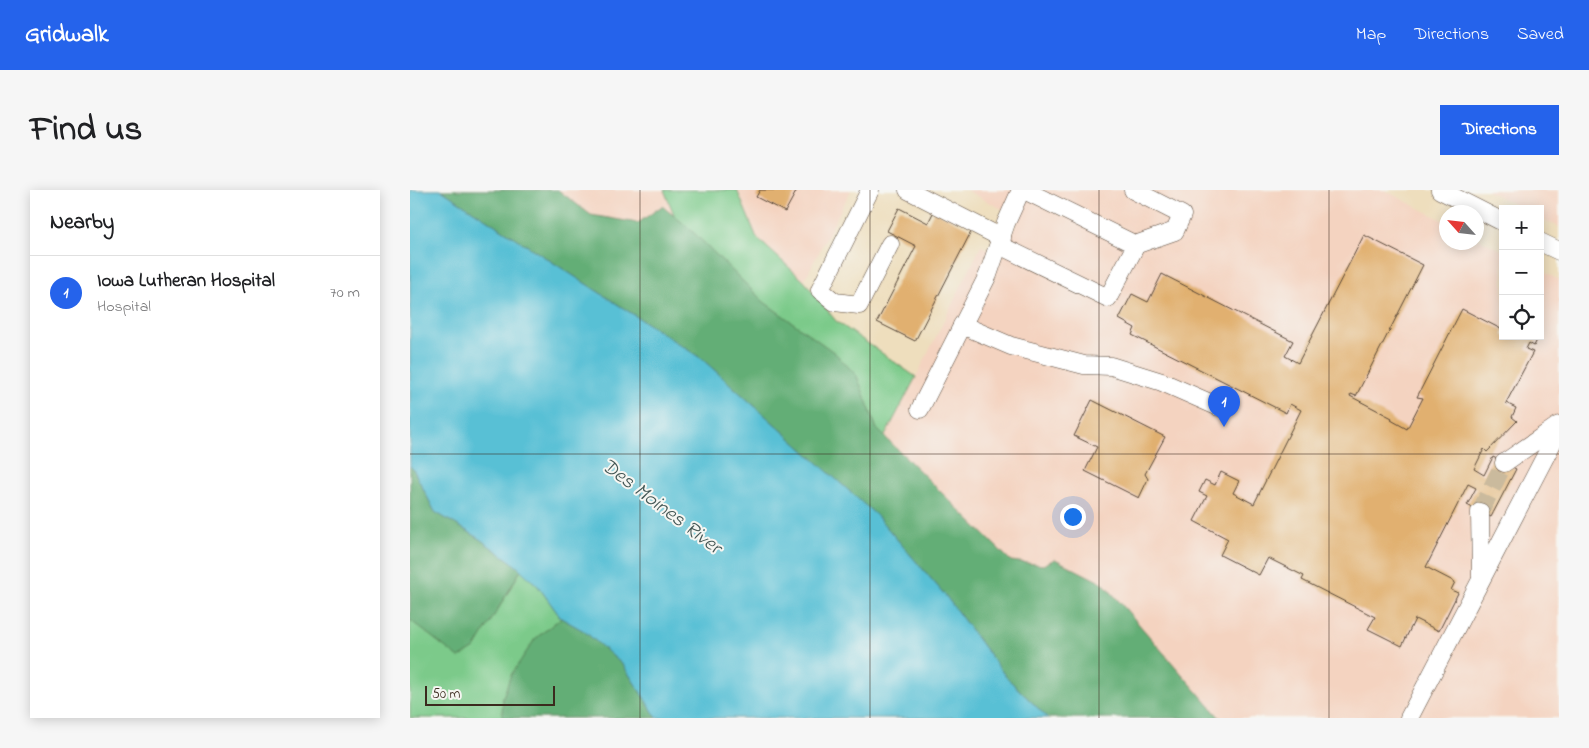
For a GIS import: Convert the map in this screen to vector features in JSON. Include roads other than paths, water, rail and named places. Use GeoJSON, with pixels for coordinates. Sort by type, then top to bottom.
{"type":"FeatureCollection","features":[{"type":"Feature","properties":{"kind":"street"},"geometry":{"type":"LineString","coordinates":[[870,190],[820,290],[835,302],[859,305],[890,244]]}},
{"type":"Feature","properties":{"kind":"street"},"geometry":{"type":"LineString","coordinates":[[908,190],[1108,298],[1135,245],[1175,231],[1182,215],[1133,190]]}},
{"type":"Feature","properties":{"kind":"street"},"geometry":{"type":"LineString","coordinates":[[920,409],[988,275],[1006,223],[1023,190],[1135,245]]}},
{"type":"Feature","properties":{"kind":"street"},"geometry":{"type":"LineString","coordinates":[[1440,190],[1499,220]]}},
{"type":"Feature","properties":{"kind":"street"},"geometry":{"type":"LineString","coordinates":[[1544,244],[1559,252]]}},
{"type":"Feature","properties":{"kind":"street"},"geometry":{"type":"LineString","coordinates":[[962,325],[1011,346],[1084,365],[1111,366],[1162,382],[1219,407]]}},
{"type":"Feature","properties":{"kind":"street"},"geometry":{"type":"LineString","coordinates":[[1504,463],[1559,425]]}},
{"type":"Feature","properties":{"kind":"street"},"geometry":{"type":"LineString","coordinates":[[1409,718],[1559,430]]}},
{"type":"Feature","properties":{"kind":"street"},"geometry":{"type":"LineString","coordinates":[[1480,512],[1481,578]]}},
{"type":"Feature","properties":{"kind":"water","name":"Des Moines River"},"geometry":{"type":"Polygon","coordinates":[[[410,190],[441,190],[702,359],[876,515],[945,595],[1006,677],[1048,718],[657,718],[623,665],[584,631],[561,618],[538,586],[512,562],[474,535],[435,512],[410,466],[410,190]]]}},
{"type":"Feature","properties":{"kind":"tunnel"},"geometry":{"type":"LineString","coordinates":[[1480,512],[1504,463]]}},
{"type":"Feature","properties":{"kind":"place","name":"Iowa Lutheran Hospital"},"geometry":{"type":"Point","coordinates":[1224,427]}}]}
